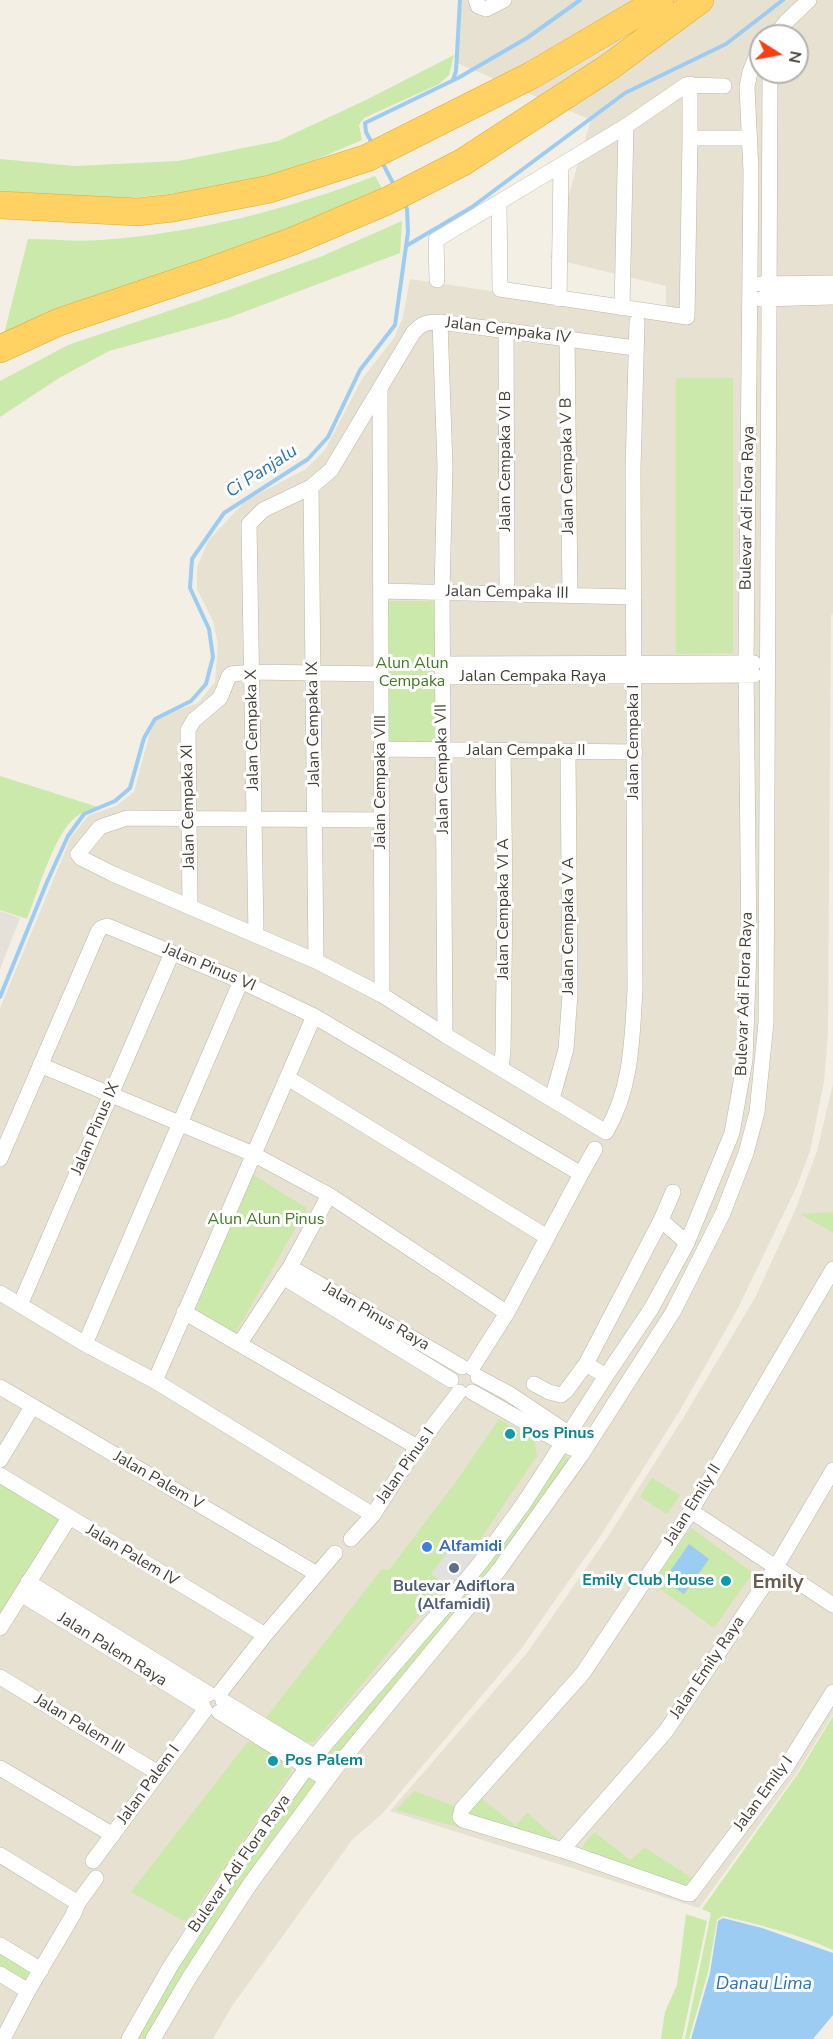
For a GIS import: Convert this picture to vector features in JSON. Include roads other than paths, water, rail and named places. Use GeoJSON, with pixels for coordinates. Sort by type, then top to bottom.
{"type":"FeatureCollection","features":[{"type":"Feature","properties":{"kind":"highway"},"geometry":{"type":"LineString","coordinates":[[0,205],[137,212],[173,208],[270,189],[367,158],[532,75],[660,0]]}},
{"type":"Feature","properties":{"kind":"highway"},"geometry":{"type":"LineString","coordinates":[[0,349],[59,322],[207,273],[293,241],[387,201],[463,162],[609,67],[700,0]]}},
{"type":"Feature","properties":{"kind":"street"},"geometry":{"type":"LineString","coordinates":[[476,0],[478,6],[486,9],[504,0]]}},
{"type":"Feature","properties":{"kind":"street"},"geometry":{"type":"LineString","coordinates":[[784,24],[809,0]]}},
{"type":"Feature","properties":{"kind":"street","name":"Bulevar Adi Flora Raya"},"geometry":{"type":"LineString","coordinates":[[129,2039],[171,1967],[231,1873],[311,1762],[484,1558],[524,1503],[651,1310],[687,1243],[732,1133],[745,1060],[749,951],[746,669],[750,138],[747,87],[749,77]]}},
{"type":"Feature","properties":{"kind":"street"},"geometry":{"type":"LineString","coordinates":[[499,203],[500,289],[687,317],[690,84]]}},
{"type":"Feature","properties":{"kind":"street","name":"Bulevar Adi Flora Raya"},"geometry":{"type":"LineString","coordinates":[[153,2039],[189,1978],[250,1884],[331,1775],[499,1570],[584,1449],[673,1312],[723,1213],[746,1153],[757,1112],[766,1022],[770,84]]}},
{"type":"Feature","properties":{"kind":"street"},"geometry":{"type":"LineString","coordinates":[[437,280],[436,240],[561,167],[686,85],[724,86]]}},
{"type":"Feature","properties":{"kind":"street"},"geometry":{"type":"LineString","coordinates":[[622,308],[626,126]]}},
{"type":"Feature","properties":{"kind":"street"},"geometry":{"type":"LineString","coordinates":[[690,138],[750,138]]}},
{"type":"Feature","properties":{"kind":"street"},"geometry":{"type":"LineString","coordinates":[[559,299],[561,167]]}},
{"type":"Feature","properties":{"kind":"street"},"geometry":{"type":"LineString","coordinates":[[749,292],[833,283]]}},
{"type":"Feature","properties":{"kind":"street"},"geometry":{"type":"LineString","coordinates":[[770,291],[833,297]]}},
{"type":"Feature","properties":{"kind":"street","name":"Jalan Cempaka IV"},"geometry":{"type":"LineString","coordinates":[[249,524],[263,510],[311,487],[338,460],[413,333],[420,325],[441,322],[635,348]]}},
{"type":"Feature","properties":{"kind":"street","name":"Jalan Cempaka VII"},"geometry":{"type":"LineString","coordinates":[[441,322],[445,466],[442,592],[445,1035]]}},
{"type":"Feature","properties":{"kind":"street","name":"Jalan Cempaka I"},"geometry":{"type":"LineString","coordinates":[[552,1099],[606,1132],[622,1097],[630,1068],[635,990],[634,597],[637,322]]}},
{"type":"Feature","properties":{"kind":"street","name":"Jalan Cempaka VI B"},"geometry":{"type":"LineString","coordinates":[[506,330],[507,593]]}},
{"type":"Feature","properties":{"kind":"street","name":"Jalan Cempaka V B"},"geometry":{"type":"LineString","coordinates":[[567,338],[570,595]]}},
{"type":"Feature","properties":{"kind":"street","name":"Jalan Cempaka VIII"},"geometry":{"type":"LineString","coordinates":[[380,389],[382,995]]}},
{"type":"Feature","properties":{"kind":"street","name":"Jalan Cempaka IX"},"geometry":{"type":"LineString","coordinates":[[311,487],[316,961]]}},
{"type":"Feature","properties":{"kind":"street","name":"Jalan Cempaka X"},"geometry":{"type":"LineString","coordinates":[[249,524],[256,935]]}},
{"type":"Feature","properties":{"kind":"street","name":"Jalan Cempaka III"},"geometry":{"type":"LineString","coordinates":[[381,591],[634,597]]}},
{"type":"Feature","properties":{"kind":"street","name":"Jalan Cempaka Raya"},"geometry":{"type":"LineString","coordinates":[[442,671],[767,670]]}},
{"type":"Feature","properties":{"kind":"street"},"geometry":{"type":"LineString","coordinates":[[252,672],[381,674]]}},
{"type":"Feature","properties":{"kind":"street","name":"Jalan Cempaka XI"},"geometry":{"type":"LineString","coordinates":[[190,906],[188,730],[190,724],[220,698],[231,674],[252,672]]}},
{"type":"Feature","properties":{"kind":"street","name":"Jalan Cempaka II"},"geometry":{"type":"LineString","coordinates":[[381,749],[635,752]]}},
{"type":"Feature","properties":{"kind":"street","name":"Jalan Cempaka VI A"},"geometry":{"type":"LineString","coordinates":[[501,1067],[504,1052],[504,751]]}},
{"type":"Feature","properties":{"kind":"street","name":"Jalan Cempaka V A"},"geometry":{"type":"LineString","coordinates":[[552,1099],[566,1049],[570,994],[568,752]]}},
{"type":"Feature","properties":{"kind":"street"},"geometry":{"type":"LineString","coordinates":[[381,820],[127,818],[100,827],[78,854],[81,858],[316,961],[382,995],[552,1099]]}},
{"type":"Feature","properties":{"kind":"street","name":"Jalan Pinus VI"},"geometry":{"type":"LineString","coordinates":[[40,1065],[101,928],[107,926],[241,981],[314,1016],[581,1174]]}},
{"type":"Feature","properties":{"kind":"street","name":"Jalan Pinus IX"},"geometry":{"type":"LineString","coordinates":[[20,1305],[172,953]]}},
{"type":"Feature","properties":{"kind":"street"},"geometry":{"type":"LineString","coordinates":[[86,1344],[241,981]]}},
{"type":"Feature","properties":{"kind":"street"},"geometry":{"type":"LineString","coordinates":[[155,1381],[314,1016]]}},
{"type":"Feature","properties":{"kind":"street"},"geometry":{"type":"LineString","coordinates":[[747,1022],[766,1022]]}},
{"type":"Feature","properties":{"kind":"street"},"geometry":{"type":"LineString","coordinates":[[0,1159],[40,1065],[252,1154],[329,1195],[507,1313]]}},
{"type":"Feature","properties":{"kind":"street"},"geometry":{"type":"LineString","coordinates":[[288,1078],[547,1237]]}},
{"type":"Feature","properties":{"kind":"street","name":"Jalan Pinus I"},"geometry":{"type":"LineString","coordinates":[[351,1539],[373,1515],[417,1447],[466,1379],[507,1313],[595,1149]]}},
{"type":"Feature","properties":{"kind":"street"},"geometry":{"type":"LineString","coordinates":[[534,1384],[561,1395],[586,1364],[661,1220],[673,1192]]}},
{"type":"Feature","properties":{"kind":"street"},"geometry":{"type":"LineString","coordinates":[[240,1343],[286,1272],[329,1195]]}},
{"type":"Feature","properties":{"kind":"street"},"geometry":{"type":"LineString","coordinates":[[661,1220],[687,1243]]}},
{"type":"Feature","properties":{"kind":"street","name":"Jalan Emily II"},"geometry":{"type":"LineString","coordinates":[[562,1850],[463,1820],[460,1813],[583,1673],[691,1511],[833,1269]]}},
{"type":"Feature","properties":{"kind":"street","name":"Jalan Pinus Raya"},"geometry":{"type":"LineString","coordinates":[[286,1272],[466,1379],[508,1393],[566,1439],[584,1449]]}},
{"type":"Feature","properties":{"kind":"street"},"geometry":{"type":"LineString","coordinates":[[0,1293],[86,1344],[155,1381],[373,1515]]}},
{"type":"Feature","properties":{"kind":"street"},"geometry":{"type":"LineString","coordinates":[[184,1311],[417,1447]]}},
{"type":"Feature","properties":{"kind":"street"},"geometry":{"type":"LineString","coordinates":[[586,1364],[606,1376]]}},
{"type":"Feature","properties":{"kind":"street","name":"Jalan Palem V"},"geometry":{"type":"LineString","coordinates":[[0,1387],[317,1574]]}},
{"type":"Feature","properties":{"kind":"street"},"geometry":{"type":"LineString","coordinates":[[0,1460],[32,1407]]}},
{"type":"Feature","properties":{"kind":"street","name":"Jalan Emily Raya"},"geometry":{"type":"LineString","coordinates":[[562,1850],[666,1731],[776,1567],[833,1470]]}},
{"type":"Feature","properties":{"kind":"street","name":"Jalan Palem IV"},"geometry":{"type":"LineString","coordinates":[[0,1474],[265,1635]]}},
{"type":"Feature","properties":{"kind":"street"},"geometry":{"type":"LineString","coordinates":[[691,1511],[833,1605]]}},
{"type":"Feature","properties":{"kind":"street"},"geometry":{"type":"LineString","coordinates":[[0,1628],[69,1518]]}},
{"type":"Feature","properties":{"kind":"street","name":"Jalan Palem I"},"geometry":{"type":"LineString","coordinates":[[93,1861],[265,1635],[334,1553]]}},
{"type":"Feature","properties":{"kind":"street","name":"Jalan Palem Raya"},"geometry":{"type":"LineString","coordinates":[[25,1588],[331,1775]]}},
{"type":"Feature","properties":{"kind":"street","name":"Jalan Palem III"},"geometry":{"type":"LineString","coordinates":[[0,1677],[158,1773]]}},
{"type":"Feature","properties":{"kind":"street","name":"Jalan Emily I"},"geometry":{"type":"LineString","coordinates":[[562,1850],[687,1894],[691,1893],[786,1767],[833,1692]]}},
{"type":"Feature","properties":{"kind":"street"},"geometry":{"type":"LineString","coordinates":[[0,1768],[113,1835]]}},
{"type":"Feature","properties":{"kind":"street"},"geometry":{"type":"LineString","coordinates":[[0,1855],[78,1903]]}},
{"type":"Feature","properties":{"kind":"street"},"geometry":{"type":"LineString","coordinates":[[3,2039],[78,1903],[96,1878]]}},
{"type":"Feature","properties":{"kind":"street"},"geometry":{"type":"LineString","coordinates":[[0,1945],[41,1970]]}},
{"type":"Feature","properties":{"kind":"street"},"geometry":{"type":"LineString","coordinates":[[0,1974],[28,1991]]}},
{"type":"Feature","properties":{"kind":"water"},"geometry":{"type":"Polygon","coordinates":[[[689,1544],[709,1559],[684,1594],[664,1580],[689,1544]]]}},
{"type":"Feature","properties":{"kind":"water","name":"Danau Lima"},"geometry":{"type":"Polygon","coordinates":[[[723,1918],[762,1928],[833,1953],[833,2015],[813,2039],[691,2039],[710,1973],[718,1921],[723,1918]]]}},
{"type":"Feature","properties":{"kind":"waterway"},"geometry":{"type":"LineString","coordinates":[[453,80],[456,71],[460,0]]}},
{"type":"Feature","properties":{"kind":"waterway","name":"Ci Panjalu"},"geometry":{"type":"LineString","coordinates":[[373,145],[366,132],[365,123],[458,78],[527,38],[580,0]]}},
{"type":"Feature","properties":{"kind":"waterway"},"geometry":{"type":"LineString","coordinates":[[406,246],[472,207],[625,93],[726,44],[783,0]]}},
{"type":"Feature","properties":{"kind":"waterway","name":"Ci Panjalu"},"geometry":{"type":"LineString","coordinates":[[382,162],[394,185]]}},
{"type":"Feature","properties":{"kind":"waterway","name":"Ci Panjalu"},"geometry":{"type":"LineString","coordinates":[[0,997],[68,836],[84,814],[115,801],[130,788],[144,738],[155,719],[191,701],[206,684],[213,657],[209,629],[190,588],[192,559],[224,513],[308,459],[328,437],[360,370],[395,325],[408,232],[407,209],[404,202]]}},
{"type":"Feature","properties":{"kind":"place","name":"Pos Pinus"},"geometry":{"type":"Point","coordinates":[510,1434]}},
{"type":"Feature","properties":{"kind":"place","name":"Alfamidi"},"geometry":{"type":"Point","coordinates":[427,1547]}},
{"type":"Feature","properties":{"kind":"place","name":"Bulevar Adiflora (Alfamidi)"},"geometry":{"type":"Point","coordinates":[454,1568]}},
{"type":"Feature","properties":{"kind":"place","name":"Emily Club House"},"geometry":{"type":"Point","coordinates":[726,1581]}},
{"type":"Feature","properties":{"kind":"place","name":"Pos Palem"},"geometry":{"type":"Point","coordinates":[273,1761]}},
{"type":"Feature","properties":{"kind":"district","name":"Emily"},"geometry":{"type":"Point","coordinates":[778,1583]}},
{"type":"Feature","properties":{"kind":"park label","name":"Alun Alun Cempaka"},"geometry":{"type":"Point","coordinates":[412,673]}},
{"type":"Feature","properties":{"kind":"park label","name":"Alun Alun Pinus"},"geometry":{"type":"Point","coordinates":[266,1220]}}]}
